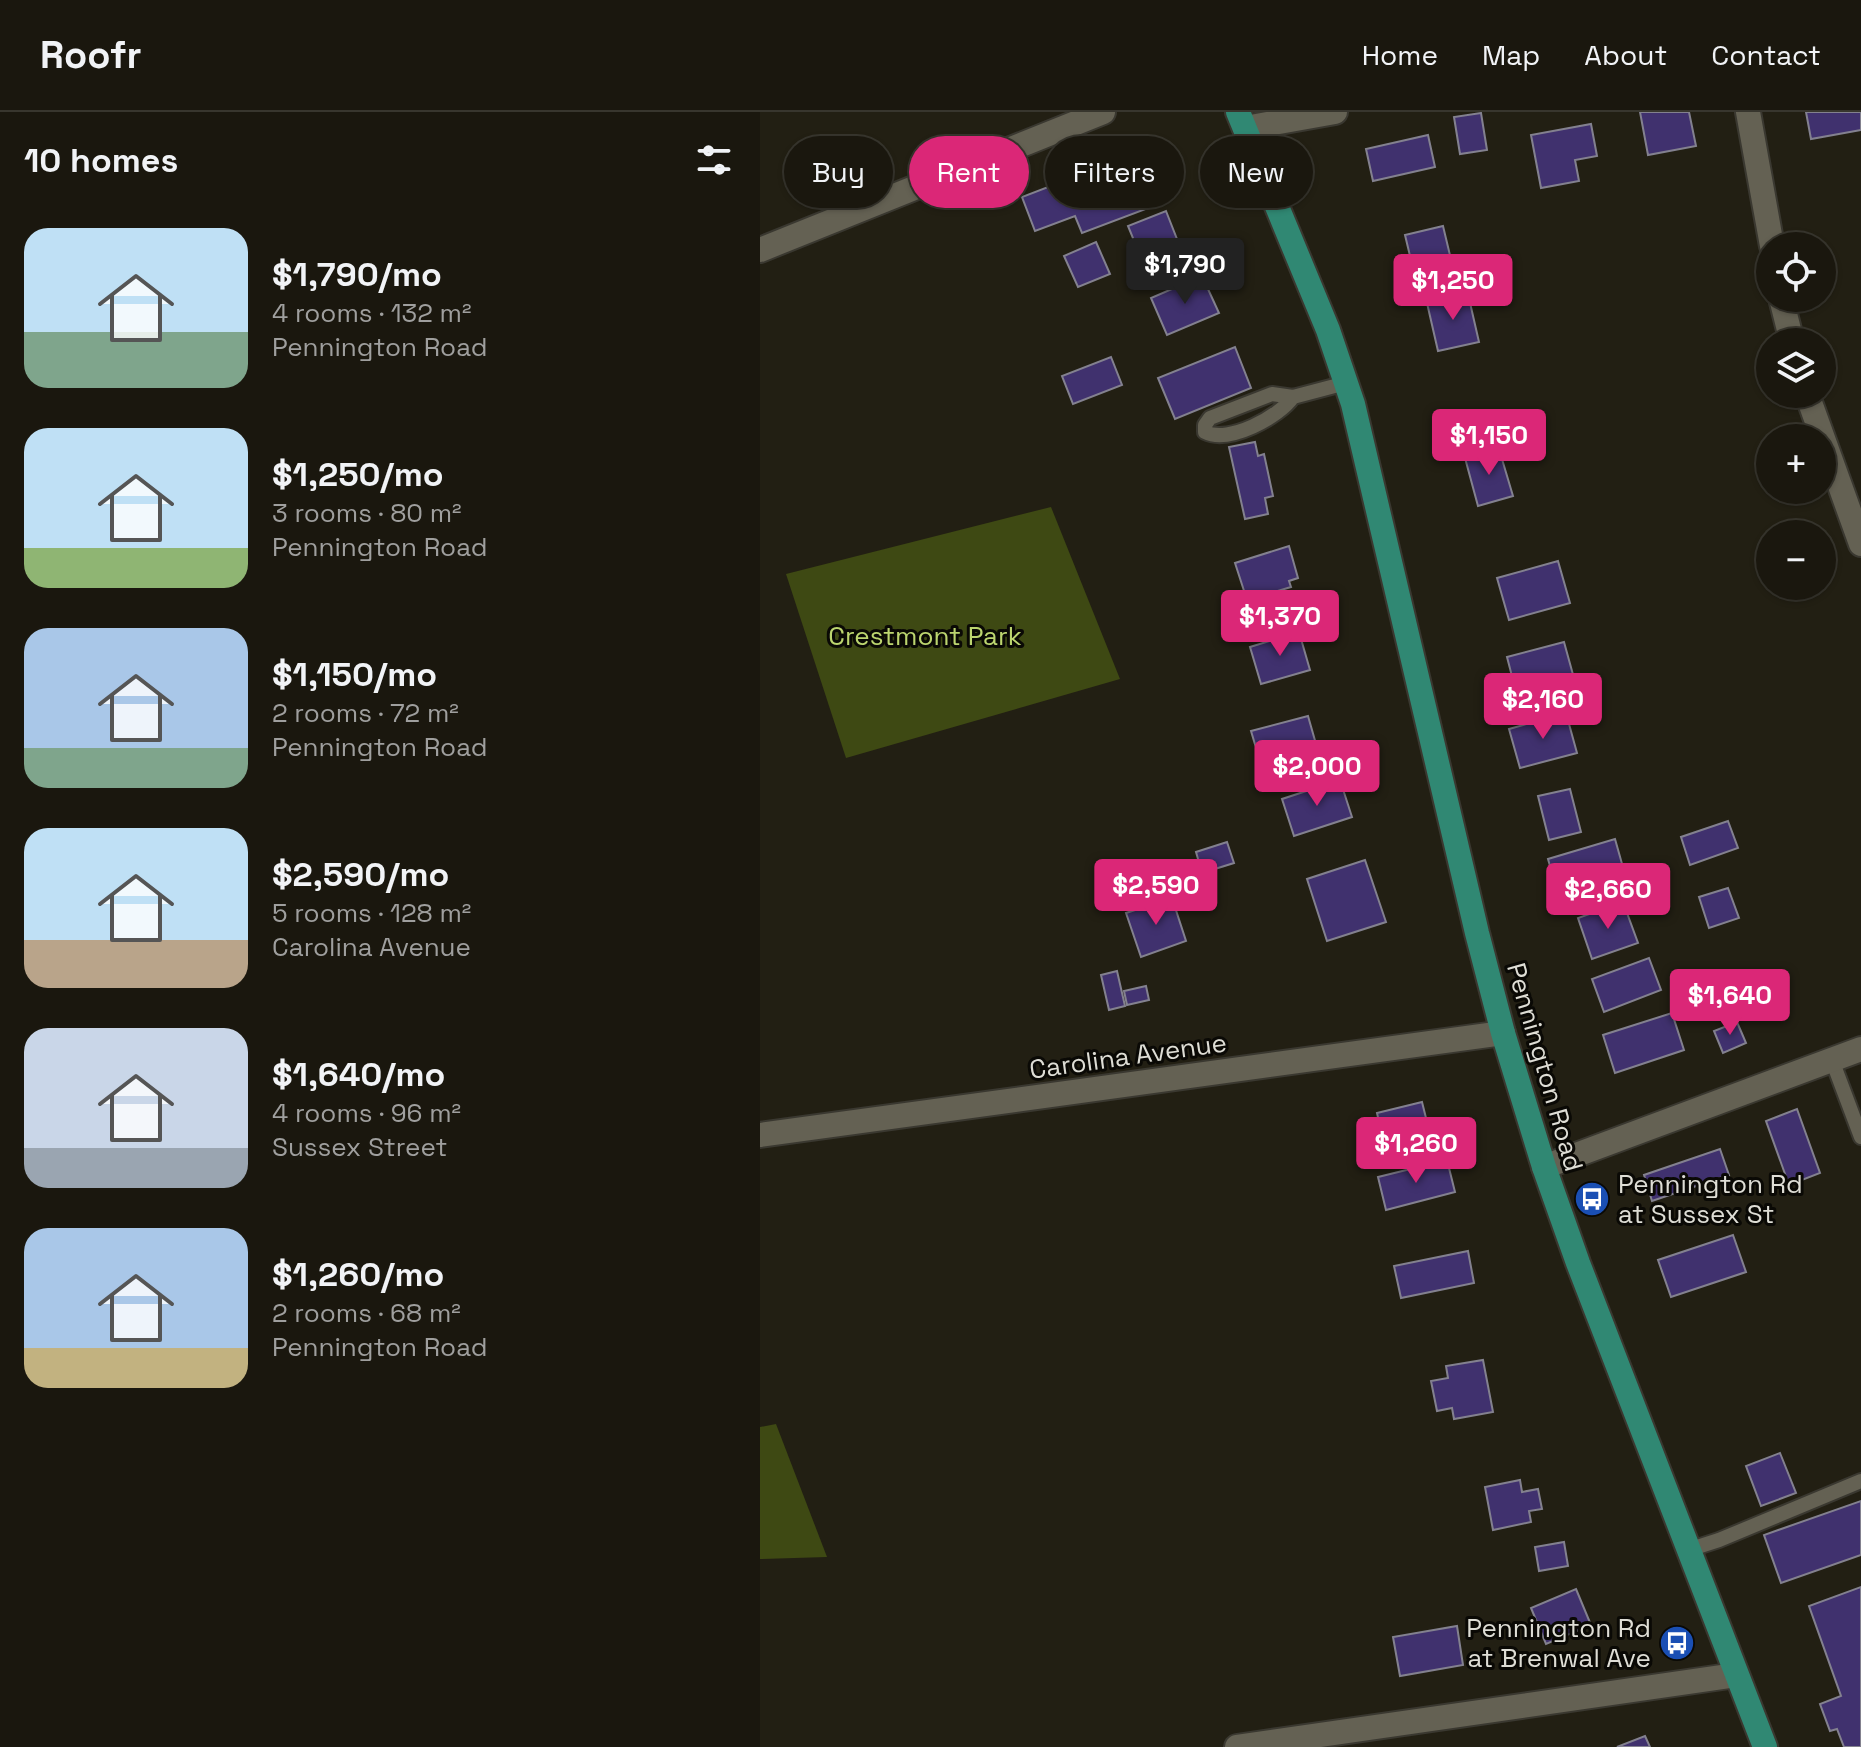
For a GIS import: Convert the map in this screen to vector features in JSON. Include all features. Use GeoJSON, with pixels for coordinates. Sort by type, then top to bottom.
{"type":"FeatureCollection","features":[{"type":"Feature","properties":{"kind":"main road","name":"Pennington Road"},"geometry":{"type":"LineString","coordinates":[[1242,120],[1328,330],[1346,383],[1503,1033],[1544,1167],[1765,1747]]}},
{"type":"Feature","properties":{"kind":"street"},"geometry":{"type":"LineString","coordinates":[[760,250],[1103,112]]}},
{"type":"Feature","properties":{"kind":"street"},"geometry":{"type":"LineString","coordinates":[[1242,120],[1335,112]]}},
{"type":"Feature","properties":{"kind":"street"},"geometry":{"type":"LineString","coordinates":[[1748,112],[1769,232]]}},
{"type":"Feature","properties":{"kind":"street"},"geometry":{"type":"LineString","coordinates":[[1812,408],[1861,544]]}},
{"type":"Feature","properties":{"kind":"street","name":"Carolina Avenue"},"geometry":{"type":"LineString","coordinates":[[760,1135],[1503,1033]]}},
{"type":"Feature","properties":{"kind":"street"},"geometry":{"type":"LineString","coordinates":[[1544,1167],[1861,1049]]}},
{"type":"Feature","properties":{"kind":"street"},"geometry":{"type":"LineString","coordinates":[[1237,1747],[1736,1675]]}},
{"type":"Feature","properties":{"kind":"lane"},"geometry":{"type":"LineString","coordinates":[[1293,397],[1282,411],[1261,422],[1229,434],[1205,432],[1210,418],[1277,393],[1293,397],[1346,383]]}},
{"type":"Feature","properties":{"kind":"lane"},"geometry":{"type":"LineString","coordinates":[[1832,1060],[1861,1137]]}},
{"type":"Feature","properties":{"kind":"lane"},"geometry":{"type":"LineString","coordinates":[[1688,1550],[1861,1481]]}},
{"type":"Feature","properties":{"kind":"green space","name":"Crestmont Park"},"geometry":{"type":"Polygon","coordinates":[[[1051,507],[1120,679],[846,758],[786,574],[1051,507]]]}},
{"type":"Feature","properties":{"kind":"green space"},"geometry":{"type":"Polygon","coordinates":[[[776,1424],[827,1557],[760,1559],[760,1427],[776,1424]]]}},
{"type":"Feature","properties":{"kind":"building"},"geometry":{"type":"Polygon","coordinates":[[[1640,112],[1689,112],[1696,146],[1648,155],[1640,112]]]}},
{"type":"Feature","properties":{"kind":"building"},"geometry":{"type":"Polygon","coordinates":[[[1806,112],[1861,112],[1861,130],[1811,139],[1806,112]]]}},
{"type":"Feature","properties":{"kind":"building"},"geometry":{"type":"Polygon","coordinates":[[[1481,113],[1487,150],[1460,154],[1454,117],[1481,113]]]}},
{"type":"Feature","properties":{"kind":"building"},"geometry":{"type":"Polygon","coordinates":[[[1591,124],[1597,156],[1575,160],[1579,181],[1541,188],[1531,135],[1591,124]]]}},
{"type":"Feature","properties":{"kind":"building"},"geometry":{"type":"Polygon","coordinates":[[[1428,135],[1435,167],[1373,181],[1366,149],[1428,135]]]}},
{"type":"Feature","properties":{"kind":"building"},"geometry":{"type":"Polygon","coordinates":[[[1045,188],[1045,208],[1148,208],[1082,233],[1075,216],[1035,231],[1026,208],[1029,208],[1029,194],[1045,188]]]}},
{"type":"Feature","properties":{"kind":"building"},"geometry":{"type":"Polygon","coordinates":[[[1166,211],[1186,262],[1149,277],[1128,226],[1166,211]]]}},
{"type":"Feature","properties":{"kind":"building"},"geometry":{"type":"Polygon","coordinates":[[[1443,226],[1454,272],[1416,281],[1405,235],[1443,226]]]}},
{"type":"Feature","properties":{"kind":"building"},"geometry":{"type":"Polygon","coordinates":[[[1096,242],[1110,274],[1078,287],[1064,256],[1096,242]]]}},
{"type":"Feature","properties":{"kind":"building"},"geometry":{"type":"Polygon","coordinates":[[[1202,276],[1219,313],[1167,335],[1151,298],[1202,276]]]}},
{"type":"Feature","properties":{"kind":"building"},"geometry":{"type":"Polygon","coordinates":[[[1468,294],[1479,342],[1438,351],[1427,303],[1468,294]]]}},
{"type":"Feature","properties":{"kind":"building"},"geometry":{"type":"Polygon","coordinates":[[[1235,347],[1251,388],[1175,419],[1158,378],[1235,347]]]}},
{"type":"Feature","properties":{"kind":"building"},"geometry":{"type":"Polygon","coordinates":[[[1111,357],[1122,385],[1073,404],[1062,376],[1111,357]]]}},
{"type":"Feature","properties":{"kind":"building"},"geometry":{"type":"Polygon","coordinates":[[[1255,442],[1258,456],[1264,454],[1273,496],[1265,498],[1268,514],[1245,519],[1229,447],[1255,442]]]}},
{"type":"Feature","properties":{"kind":"building"},"geometry":{"type":"Polygon","coordinates":[[[1499,449],[1513,496],[1478,506],[1465,458],[1499,449]]]}},
{"type":"Feature","properties":{"kind":"building"},"geometry":{"type":"Polygon","coordinates":[[[1289,546],[1298,578],[1289,581],[1291,587],[1247,600],[1235,563],[1289,546]]]}},
{"type":"Feature","properties":{"kind":"building"},"geometry":{"type":"Polygon","coordinates":[[[1558,561],[1570,603],[1509,620],[1497,578],[1558,561]]]}},
{"type":"Feature","properties":{"kind":"building"},"geometry":{"type":"Polygon","coordinates":[[[1299,632],[1310,670],[1261,684],[1250,647],[1299,632]]]}},
{"type":"Feature","properties":{"kind":"building"},"geometry":{"type":"Polygon","coordinates":[[[1564,642],[1580,700],[1522,715],[1507,657],[1564,642]]]}},
{"type":"Feature","properties":{"kind":"building"},"geometry":{"type":"Polygon","coordinates":[[[1566,713],[1577,753],[1520,768],[1509,729],[1566,713]]]}},
{"type":"Feature","properties":{"kind":"building"},"geometry":{"type":"Polygon","coordinates":[[[1308,716],[1320,758],[1281,768],[1275,746],[1257,751],[1251,731],[1308,716]]]}},
{"type":"Feature","properties":{"kind":"building"},"geometry":{"type":"Polygon","coordinates":[[[1340,780],[1352,817],[1294,836],[1282,799],[1340,780]]]}},
{"type":"Feature","properties":{"kind":"building"},"geometry":{"type":"Polygon","coordinates":[[[1570,789],[1581,832],[1549,840],[1538,796],[1570,789]]]}},
{"type":"Feature","properties":{"kind":"building"},"geometry":{"type":"Polygon","coordinates":[[[1728,821],[1738,848],[1690,865],[1681,837],[1728,821]]]}},
{"type":"Feature","properties":{"kind":"building"},"geometry":{"type":"Polygon","coordinates":[[[1615,839],[1626,878],[1559,898],[1548,859],[1615,839]]]}},
{"type":"Feature","properties":{"kind":"building"},"geometry":{"type":"Polygon","coordinates":[[[1227,842],[1234,863],[1202,873],[1196,852],[1227,842]]]}},
{"type":"Feature","properties":{"kind":"building"},"geometry":{"type":"Polygon","coordinates":[[[1365,860],[1386,922],[1327,941],[1307,879],[1365,860]]]}},
{"type":"Feature","properties":{"kind":"building"},"geometry":{"type":"Polygon","coordinates":[[[1728,888],[1739,918],[1709,928],[1699,897],[1728,888]]]}},
{"type":"Feature","properties":{"kind":"building"},"geometry":{"type":"Polygon","coordinates":[[[1172,898],[1186,941],[1141,957],[1126,913],[1172,898]]]}},
{"type":"Feature","properties":{"kind":"building"},"geometry":{"type":"Polygon","coordinates":[[[1623,902],[1638,943],[1592,959],[1578,918],[1623,902]]]}},
{"type":"Feature","properties":{"kind":"building"},"geometry":{"type":"Polygon","coordinates":[[[1649,958],[1661,990],[1604,1012],[1592,979],[1649,958]]]}},
{"type":"Feature","properties":{"kind":"building"},"geometry":{"type":"Polygon","coordinates":[[[1117,971],[1125,1006],[1109,1010],[1101,975],[1117,971]]]}},
{"type":"Feature","properties":{"kind":"building"},"geometry":{"type":"Polygon","coordinates":[[[1146,986],[1149,1000],[1127,1005],[1124,991],[1146,986]]]}},
{"type":"Feature","properties":{"kind":"building"},"geometry":{"type":"Polygon","coordinates":[[[1672,1013],[1684,1050],[1615,1073],[1603,1035],[1672,1013]]]}},
{"type":"Feature","properties":{"kind":"building"},"geometry":{"type":"Polygon","coordinates":[[[1737,1022],[1746,1043],[1723,1053],[1714,1031],[1737,1022]]]}},
{"type":"Feature","properties":{"kind":"building"},"geometry":{"type":"Polygon","coordinates":[[[1422,1102],[1431,1138],[1385,1148],[1377,1113],[1422,1102]]]}},
{"type":"Feature","properties":{"kind":"building"},"geometry":{"type":"Polygon","coordinates":[[[1797,1109],[1820,1173],[1789,1185],[1766,1121],[1797,1109]]]}},
{"type":"Feature","properties":{"kind":"building"},"geometry":{"type":"Polygon","coordinates":[[[1720,1149],[1729,1175],[1652,1201],[1644,1175],[1720,1149]]]}},
{"type":"Feature","properties":{"kind":"building"},"geometry":{"type":"Polygon","coordinates":[[[1447,1160],[1455,1192],[1386,1210],[1378,1177],[1447,1160]]]}},
{"type":"Feature","properties":{"kind":"building"},"geometry":{"type":"Polygon","coordinates":[[[1733,1235],[1746,1272],[1671,1297],[1658,1260],[1733,1235]]]}},
{"type":"Feature","properties":{"kind":"building"},"geometry":{"type":"Polygon","coordinates":[[[1468,1251],[1474,1283],[1401,1298],[1394,1266],[1468,1251]]]}},
{"type":"Feature","properties":{"kind":"building"},"geometry":{"type":"Polygon","coordinates":[[[1483,1360],[1493,1412],[1454,1419],[1452,1408],[1437,1411],[1431,1381],[1448,1378],[1446,1366],[1483,1360]]]}},
{"type":"Feature","properties":{"kind":"building"},"geometry":{"type":"Polygon","coordinates":[[[1780,1453],[1796,1493],[1761,1506],[1746,1466],[1780,1453]]]}},
{"type":"Feature","properties":{"kind":"building"},"geometry":{"type":"Polygon","coordinates":[[[1520,1480],[1522,1492],[1538,1489],[1542,1509],[1529,1511],[1531,1522],[1493,1530],[1485,1487],[1520,1480]]]}},
{"type":"Feature","properties":{"kind":"building"},"geometry":{"type":"Polygon","coordinates":[[[1861,1501],[1861,1555],[1781,1583],[1764,1535],[1861,1501]]]}},
{"type":"Feature","properties":{"kind":"building"},"geometry":{"type":"Polygon","coordinates":[[[1564,1542],[1568,1566],[1539,1571],[1535,1547],[1564,1542]]]}},
{"type":"Feature","properties":{"kind":"building"},"geometry":{"type":"Polygon","coordinates":[[[1861,1587],[1861,1747],[1844,1747],[1837,1729],[1830,1731],[1820,1704],[1841,1696],[1809,1606],[1861,1587]]]}},
{"type":"Feature","properties":{"kind":"building"},"geometry":{"type":"Polygon","coordinates":[[[1576,1589],[1591,1625],[1546,1644],[1531,1608],[1576,1589]]]}},
{"type":"Feature","properties":{"kind":"building"},"geometry":{"type":"Polygon","coordinates":[[[1457,1626],[1463,1665],[1400,1676],[1393,1637],[1457,1626]]]}},
{"type":"Feature","properties":{"kind":"building"},"geometry":{"type":"Polygon","coordinates":[[[1645,1736],[1650,1747],[1617,1747],[1645,1736]]]}},
{"type":"Feature","properties":{"kind":"place","name":"Pennington Rd at Sussex St"},"geometry":{"type":"Point","coordinates":[1592,1199]}},
{"type":"Feature","properties":{"kind":"place","name":"Pennington Rd at Brenwal Ave"},"geometry":{"type":"Point","coordinates":[1677,1643]}}]}
